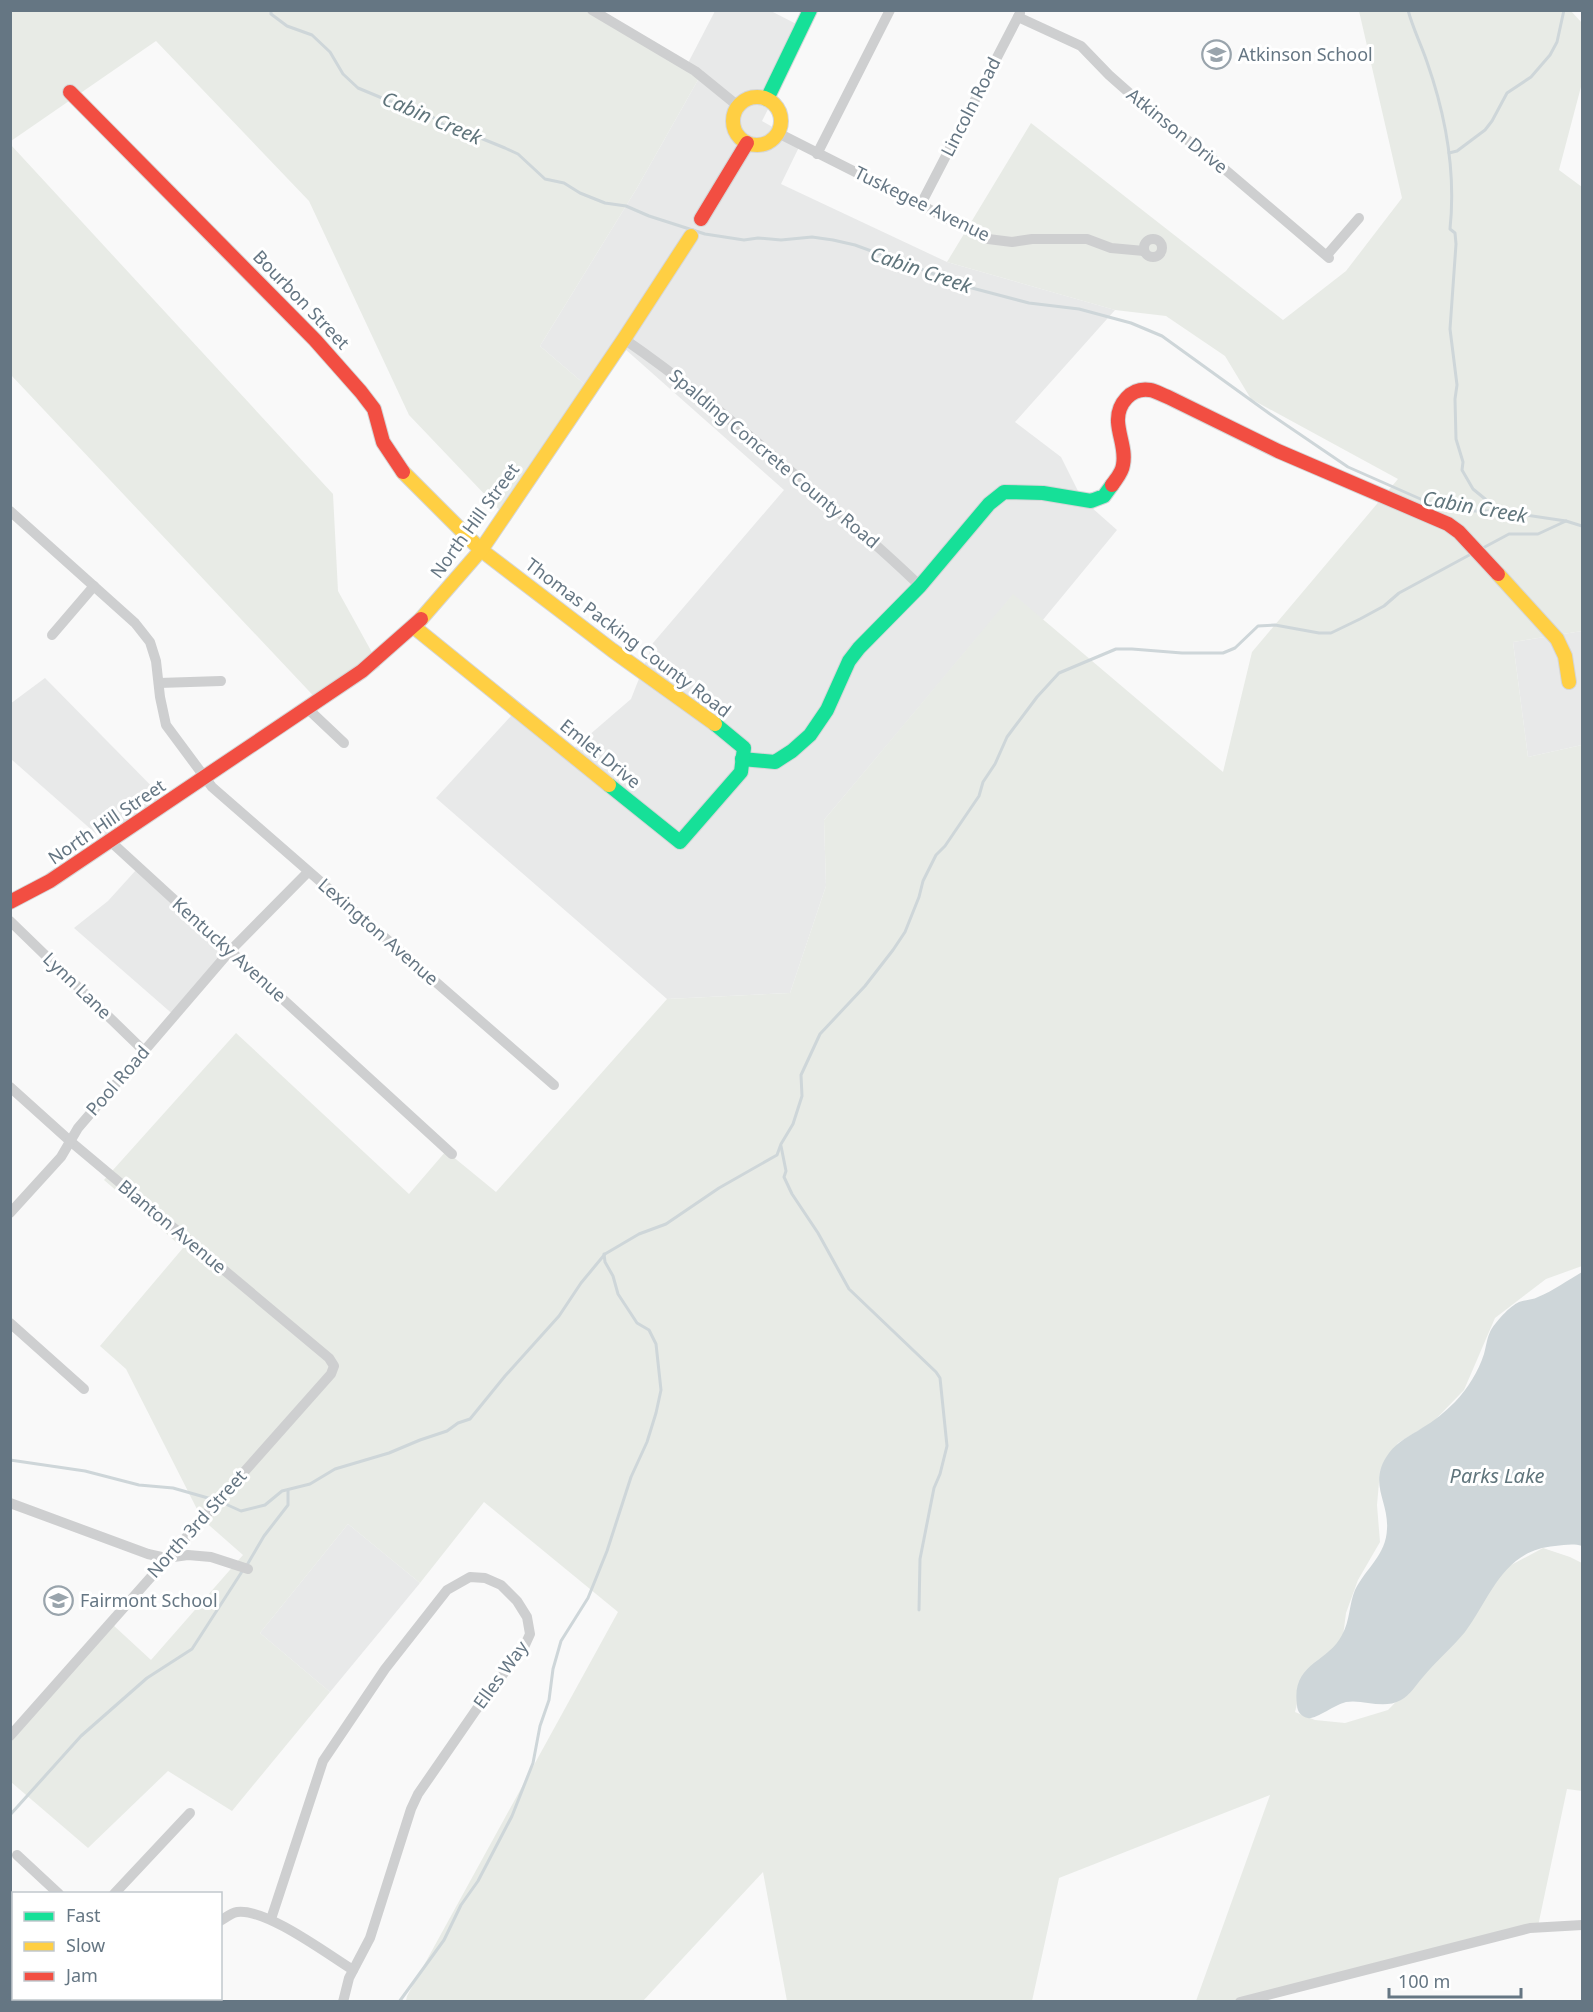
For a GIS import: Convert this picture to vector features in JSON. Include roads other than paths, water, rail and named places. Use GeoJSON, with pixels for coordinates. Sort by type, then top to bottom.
{"type":"FeatureCollection","features":[{"type":"Feature","properties":{"kind":"street"},"geometry":{"type":"LineString","coordinates":[[592,10],[695,71],[738,106]]}},
{"type":"Feature","properties":{"kind":"street"},"geometry":{"type":"LineString","coordinates":[[767,99],[810,10]]}},
{"type":"Feature","properties":{"kind":"street"},"geometry":{"type":"LineString","coordinates":[[817,154],[890,10]]}},
{"type":"Feature","properties":{"kind":"street","name":"Lincoln Road"},"geometry":{"type":"LineString","coordinates":[[921,204],[1019,14]]}},
{"type":"Feature","properties":{"kind":"street","name":"Atkinson Drive"},"geometry":{"type":"LineString","coordinates":[[1019,14],[1081,46],[1109,75],[1161,121],[1208,155],[1328,256],[1359,218]]}},
{"type":"Feature","properties":{"kind":"street","name":"Bourbon Street"},"geometry":{"type":"LineString","coordinates":[[70,92],[315,340],[374,409],[383,442],[399,468],[481,550]]}},
{"type":"Feature","properties":{"kind":"street"},"geometry":{"type":"LineString","coordinates":[[751,98],[767,99],[781,117],[778,133],[761,145],[747,143],[737,134],[734,127],[738,106],[751,98]]}},
{"type":"Feature","properties":{"kind":"street","name":"Tuskegee Avenue"},"geometry":{"type":"LineString","coordinates":[[778,133],[988,238],[1012,242],[1032,239],[1088,239],[1111,248],[1144,251]]}},
{"type":"Feature","properties":{"kind":"street","name":"North Hill Street"},"geometry":{"type":"LineString","coordinates":[[10,902],[50,881],[308,709],[362,671],[414,627],[481,550],[624,339],[691,236],[747,143]]}},
{"type":"Feature","properties":{"kind":"street","name":"Spalding Concrete County Road"},"geometry":{"type":"LineString","coordinates":[[624,339],[672,372],[722,413],[884,551],[920,586]]}},
{"type":"Feature","properties":{"kind":"street"},"geometry":{"type":"LineString","coordinates":[[742,759],[775,762],[810,735],[827,710],[849,661],[859,648],[920,586],[989,504],[1004,492],[1043,493],[1091,501],[1104,496],[1122,471],[1124,462],[1118,422],[1124,399],[1134,392],[1149,390],[1278,451],[1454,528],[1557,639],[1565,656],[1569,682]]}},
{"type":"Feature","properties":{"kind":"street","name":"Lexington Avenue"},"geometry":{"type":"LineString","coordinates":[[10,511],[135,623],[150,642],[156,661],[166,724],[212,787],[554,1085]]}},
{"type":"Feature","properties":{"kind":"street","name":"Thomas Packing County Road"},"geometry":{"type":"LineString","coordinates":[[481,550],[612,650],[708,718],[744,748],[742,759]]}},
{"type":"Feature","properties":{"kind":"street"},"geometry":{"type":"LineString","coordinates":[[52,635],[94,586]]}},
{"type":"Feature","properties":{"kind":"street","name":"Emlet Drive"},"geometry":{"type":"LineString","coordinates":[[414,627],[680,842],[741,772],[742,759]]}},
{"type":"Feature","properties":{"kind":"street"},"geometry":{"type":"LineString","coordinates":[[159,684],[221,681]]}},
{"type":"Feature","properties":{"kind":"street"},"geometry":{"type":"LineString","coordinates":[[308,709],[344,743]]}},
{"type":"Feature","properties":{"kind":"street","name":"Kentucky Avenue"},"geometry":{"type":"LineString","coordinates":[[110,841],[452,1154]]}},
{"type":"Feature","properties":{"kind":"street","name":"Pool Road"},"geometry":{"type":"LineString","coordinates":[[13,1206],[61,1157],[78,1128],[230,951],[308,872]]}},
{"type":"Feature","properties":{"kind":"street","name":"Lynn Lane"},"geometry":{"type":"LineString","coordinates":[[10,921],[144,1051]]}},
{"type":"Feature","properties":{"kind":"street","name":"Blanton Avenue"},"geometry":{"type":"LineString","coordinates":[[10,1087],[70,1141],[329,1358],[334,1366]]}},
{"type":"Feature","properties":{"kind":"street"},"geometry":{"type":"LineString","coordinates":[[10,1323],[84,1389]]}},
{"type":"Feature","properties":{"kind":"street","name":"North 3rd Street"},"geometry":{"type":"LineString","coordinates":[[10,1736],[331,1374],[334,1366]]}},
{"type":"Feature","properties":{"kind":"street"},"geometry":{"type":"LineString","coordinates":[[10,1503],[148,1554],[166,1558],[188,1555],[211,1557],[248,1569]]}},
{"type":"Feature","properties":{"kind":"street","name":"Elles Way"},"geometry":{"type":"LineString","coordinates":[[271,1920],[317,1774],[330,1748],[385,1669],[447,1590],[470,1577],[485,1578],[501,1585],[517,1601],[527,1617],[530,1634],[525,1646],[476,1710],[418,1794],[411,1809],[367,1947],[353,1970],[343,2001]]}},
{"type":"Feature","properties":{"kind":"street"},"geometry":{"type":"LineString","coordinates":[[115,1892],[190,1813]]}},
{"type":"Feature","properties":{"kind":"street"},"geometry":{"type":"LineString","coordinates":[[17,1855],[58,1892]]}},
{"type":"Feature","properties":{"kind":"street"},"geometry":{"type":"LineString","coordinates":[[222,1920],[235,1912],[251,1913],[271,1920],[353,1970]]}},
{"type":"Feature","properties":{"kind":"street"},"geometry":{"type":"LineString","coordinates":[[1240,2001],[1530,1929],[1582,1925]]}},
{"type":"Feature","properties":{"kind":"water","name":"Parks Lake"},"geometry":{"type":"Polygon","coordinates":[[[1582,1272],[1582,1546],[1569,1544],[1537,1549],[1523,1556],[1511,1566],[1500,1577],[1465,1632],[1401,1700],[1387,1704],[1346,1702],[1315,1717],[1304,1717],[1297,1708],[1297,1691],[1300,1680],[1305,1672],[1336,1644],[1342,1635],[1355,1590],[1379,1554],[1386,1538],[1387,1519],[1379,1483],[1383,1464],[1389,1453],[1400,1442],[1439,1416],[1460,1397],[1479,1367],[1490,1332],[1507,1311],[1519,1302],[1549,1292],[1582,1272]]]}},
{"type":"Feature","properties":{"kind":"waterway","name":"Cabin Creek"},"geometry":{"type":"LineString","coordinates":[[271,10],[271,14],[287,26],[312,35],[330,52],[343,74],[358,88],[394,103],[425,112],[456,133],[478,137],[518,154],[545,179],[564,183],[580,193],[605,203],[626,206],[705,234],[744,240],[812,237],[855,245],[972,288],[1029,303],[1079,309],[1131,323],[1162,336],[1348,467],[1425,501],[1473,511],[1499,511],[1566,521],[1582,526]]}},
{"type":"Feature","properties":{"kind":"waterway"},"geometry":{"type":"LineString","coordinates":[[1408,10],[1434,82],[1448,144],[1452,186],[1450,229],[1455,233],[1456,244],[1450,329],[1457,385],[1456,439],[1463,462],[1462,470],[1473,489],[1490,503],[1494,511]]}},
{"type":"Feature","properties":{"kind":"waterway"},"geometry":{"type":"LineString","coordinates":[[1449,153],[1457,151],[1485,130],[1507,93],[1531,77],[1550,55],[1557,42],[1564,10]]}},
{"type":"Feature","properties":{"kind":"waterway"},"geometry":{"type":"LineString","coordinates":[[1481,549],[1509,534],[1538,534],[1566,521]]}},
{"type":"Feature","properties":{"kind":"waterway"},"geometry":{"type":"LineString","coordinates":[[221,1502],[241,1511],[265,1505],[282,1491],[310,1484],[335,1469],[389,1453],[447,1431],[458,1423],[470,1419],[559,1316],[581,1283],[605,1254],[639,1234],[666,1224],[719,1188],[777,1155],[793,1124],[802,1096],[801,1075],[820,1034],[865,986],[905,932],[923,881],[936,855],[945,846],[979,796],[983,782],[995,764],[1007,737],[1037,697],[1059,673],[1116,649],[1223,653],[1235,648],[1258,626],[1275,625],[1331,633],[1384,606],[1399,593],[1473,553]]}},
{"type":"Feature","properties":{"kind":"waterway"},"geometry":{"type":"LineString","coordinates":[[781,1146],[786,1171],[784,1177],[792,1194],[818,1233],[849,1289],[940,1378],[947,1446],[934,1488],[920,1559],[919,1610]]}},
{"type":"Feature","properties":{"kind":"waterway"},"geometry":{"type":"LineString","coordinates":[[399,2002],[444,1940],[461,1905],[478,1881],[512,1816],[533,1763],[561,1641],[588,1598],[656,1413],[661,1390],[656,1344],[649,1330],[637,1323],[618,1294],[604,1254]]}},
{"type":"Feature","properties":{"kind":"waterway"},"geometry":{"type":"LineString","coordinates":[[10,1460],[85,1471],[139,1485],[173,1488],[215,1500]]}},
{"type":"Feature","properties":{"kind":"waterway"},"geometry":{"type":"LineString","coordinates":[[247,1565],[264,1536],[288,1505],[288,1490]]}},
{"type":"Feature","properties":{"kind":"waterway"},"geometry":{"type":"LineString","coordinates":[[10,1815],[81,1736],[147,1678],[192,1649],[243,1570]]}},
{"type":"Feature","properties":{"kind":"place","name":"Atkinson School"},"geometry":{"type":"Point","coordinates":[1217,55]}},
{"type":"Feature","properties":{"kind":"place","name":"Fairmont School"},"geometry":{"type":"Point","coordinates":[59,1601]}}]}
